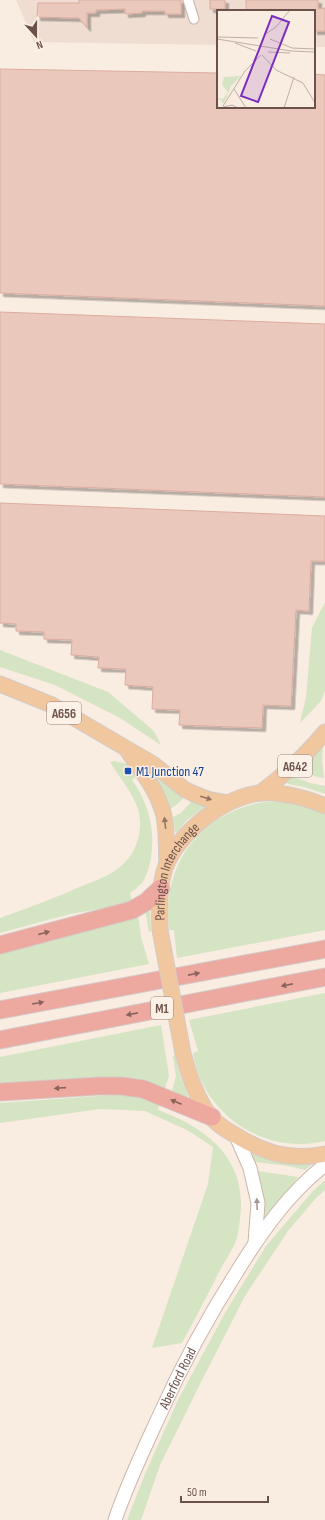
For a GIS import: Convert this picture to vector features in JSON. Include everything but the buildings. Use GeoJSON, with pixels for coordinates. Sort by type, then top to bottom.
{"type":"FeatureCollection","features":[{"type":"Feature","properties":{"kind":"highway"},"geometry":{"type":"LineString","coordinates":[[0,945],[132,910],[146,902],[161,888]]}},
{"type":"Feature","properties":{"kind":"highway","name":"M1"},"geometry":{"type":"LineString","coordinates":[[0,1010],[325,949]]}},
{"type":"Feature","properties":{"kind":"highway","name":"M1"},"geometry":{"type":"LineString","coordinates":[[0,1040],[325,977]]}},
{"type":"Feature","properties":{"kind":"highway"},"geometry":{"type":"LineString","coordinates":[[0,1092],[99,1086],[143,1088],[212,1117]]}},
{"type":"Feature","properties":{"kind":"main road","name":"A656"},"geometry":{"type":"LineString","coordinates":[[0,684],[52,705],[153,764],[184,789],[207,799],[228,803]]}},
{"type":"Feature","properties":{"kind":"main road","name":"A642"},"geometry":{"type":"LineString","coordinates":[[260,794],[307,754],[325,732]]}},
{"type":"Feature","properties":{"kind":"main road","name":"A656"},"geometry":{"type":"LineString","coordinates":[[126,748],[145,776],[159,801],[166,828],[167,862]]}},
{"type":"Feature","properties":{"kind":"main road","name":"Parlington Interchange"},"geometry":{"type":"LineString","coordinates":[[325,806],[314,801],[287,795],[260,794],[228,803],[198,823],[178,844],[167,862],[161,888],[159,910],[160,930],[183,1052],[191,1081],[206,1111],[221,1127],[261,1150],[287,1156],[312,1156],[325,1154]]}},
{"type":"Feature","properties":{"kind":"main road","name":"Aberford Road"},"geometry":{"type":"LineString","coordinates":[[236,1136],[250,1168],[258,1203],[254,1243]]}},
{"type":"Feature","properties":{"kind":"main road","name":"Aberford Road"},"geometry":{"type":"LineString","coordinates":[[115,1520],[138,1460],[182,1366],[212,1311],[254,1243],[285,1204],[310,1177],[325,1166]]}},
{"type":"Feature","properties":{"kind":"street"},"geometry":{"type":"LineString","coordinates":[[188,0],[194,18]]}},
{"type":"Feature","properties":{"kind":"shaded area"},"geometry":{"type":"Polygon","coordinates":[[[16,0],[325,0],[325,47],[315,47],[315,10],[217,10],[217,45],[34,42],[16,0]]]}},
{"type":"Feature","properties":{"kind":"green space"},"geometry":{"type":"Polygon","coordinates":[[[325,602],[325,690],[321,701],[300,723],[306,697],[312,628],[325,602]]]}},
{"type":"Feature","properties":{"kind":"green space"},"geometry":{"type":"Polygon","coordinates":[[[0,650],[108,692],[154,731],[161,745],[120,718],[55,685],[0,667],[0,650]]]}},
{"type":"Feature","properties":{"kind":"green space"},"geometry":{"type":"Polygon","coordinates":[[[321,745],[323,746],[322,762],[324,778],[300,771],[311,759],[321,745]]]}},
{"type":"Feature","properties":{"kind":"green space"},"geometry":{"type":"Polygon","coordinates":[[[114,761],[128,764],[138,775],[132,780],[147,809],[152,830],[152,852],[150,863],[142,883],[130,893],[132,901],[112,907],[70,914],[0,933],[0,918],[52,899],[102,878],[120,867],[131,855],[138,841],[140,817],[133,797],[110,762],[114,761]]]}},
{"type":"Feature","properties":{"kind":"green space"},"geometry":{"type":"Polygon","coordinates":[[[144,762],[186,796],[170,809],[163,792],[144,762]]]}},
{"type":"Feature","properties":{"kind":"green space"},"geometry":{"type":"Polygon","coordinates":[[[294,777],[310,783],[325,786],[325,794],[304,787],[288,784],[287,782],[294,777]]]}},
{"type":"Feature","properties":{"kind":"green space"},"geometry":{"type":"Polygon","coordinates":[[[193,800],[206,806],[187,820],[177,832],[175,832],[173,817],[181,813],[193,800]]]}},
{"type":"Feature","properties":{"kind":"green space"},"geometry":{"type":"Polygon","coordinates":[[[264,802],[295,804],[325,813],[325,930],[177,958],[174,930],[169,930],[168,906],[171,884],[179,864],[190,846],[204,830],[221,818],[241,808],[264,802]]]}},
{"type":"Feature","properties":{"kind":"green space"},"geometry":{"type":"Polygon","coordinates":[[[150,908],[151,931],[149,932],[145,909],[150,908]]]}},
{"type":"Feature","properties":{"kind":"green space"},"geometry":{"type":"Polygon","coordinates":[[[138,914],[141,937],[149,964],[0,993],[0,953],[138,914]]]}},
{"type":"Feature","properties":{"kind":"green space"},"geometry":{"type":"Polygon","coordinates":[[[325,993],[325,1141],[302,1144],[280,1142],[259,1136],[240,1126],[223,1112],[209,1095],[199,1075],[193,1053],[198,1051],[189,1020],[325,993]]]}},
{"type":"Feature","properties":{"kind":"green space"},"geometry":{"type":"Polygon","coordinates":[[[161,1025],[169,1076],[165,1088],[152,1084],[0,1087],[0,1057],[161,1025]]]}},
{"type":"Feature","properties":{"kind":"green space"},"geometry":{"type":"Polygon","coordinates":[[[175,1055],[179,1072],[188,1096],[186,1097],[172,1091],[176,1076],[173,1056],[175,1055]]]}},
{"type":"Feature","properties":{"kind":"green space"},"geometry":{"type":"Polygon","coordinates":[[[114,1093],[133,1094],[160,1101],[158,1110],[193,1126],[221,1149],[231,1163],[238,1180],[241,1198],[239,1228],[236,1241],[182,1343],[152,1348],[208,1184],[213,1147],[187,1130],[145,1111],[100,1109],[0,1123],[0,1103],[113,1095],[114,1093]]]}},
{"type":"Feature","properties":{"kind":"green space"},"geometry":{"type":"Polygon","coordinates":[[[252,1155],[262,1157],[310,1163],[311,1165],[305,1170],[289,1166],[255,1162],[252,1155]]]}},
{"type":"Feature","properties":{"kind":"green space"},"geometry":{"type":"Polygon","coordinates":[[[258,1171],[298,1177],[260,1231],[262,1196],[258,1171]]]}},
{"type":"Feature","properties":{"kind":"green space"},"geometry":{"type":"Polygon","coordinates":[[[325,1180],[325,1190],[316,1198],[288,1231],[245,1296],[160,1465],[141,1520],[127,1520],[145,1474],[178,1400],[225,1313],[266,1246],[313,1191],[325,1180]]]}},
{"type":"Feature","properties":{"kind":"place","name":"M1 Junction 47"},"geometry":{"type":"Point","coordinates":[128,771]}}]}
